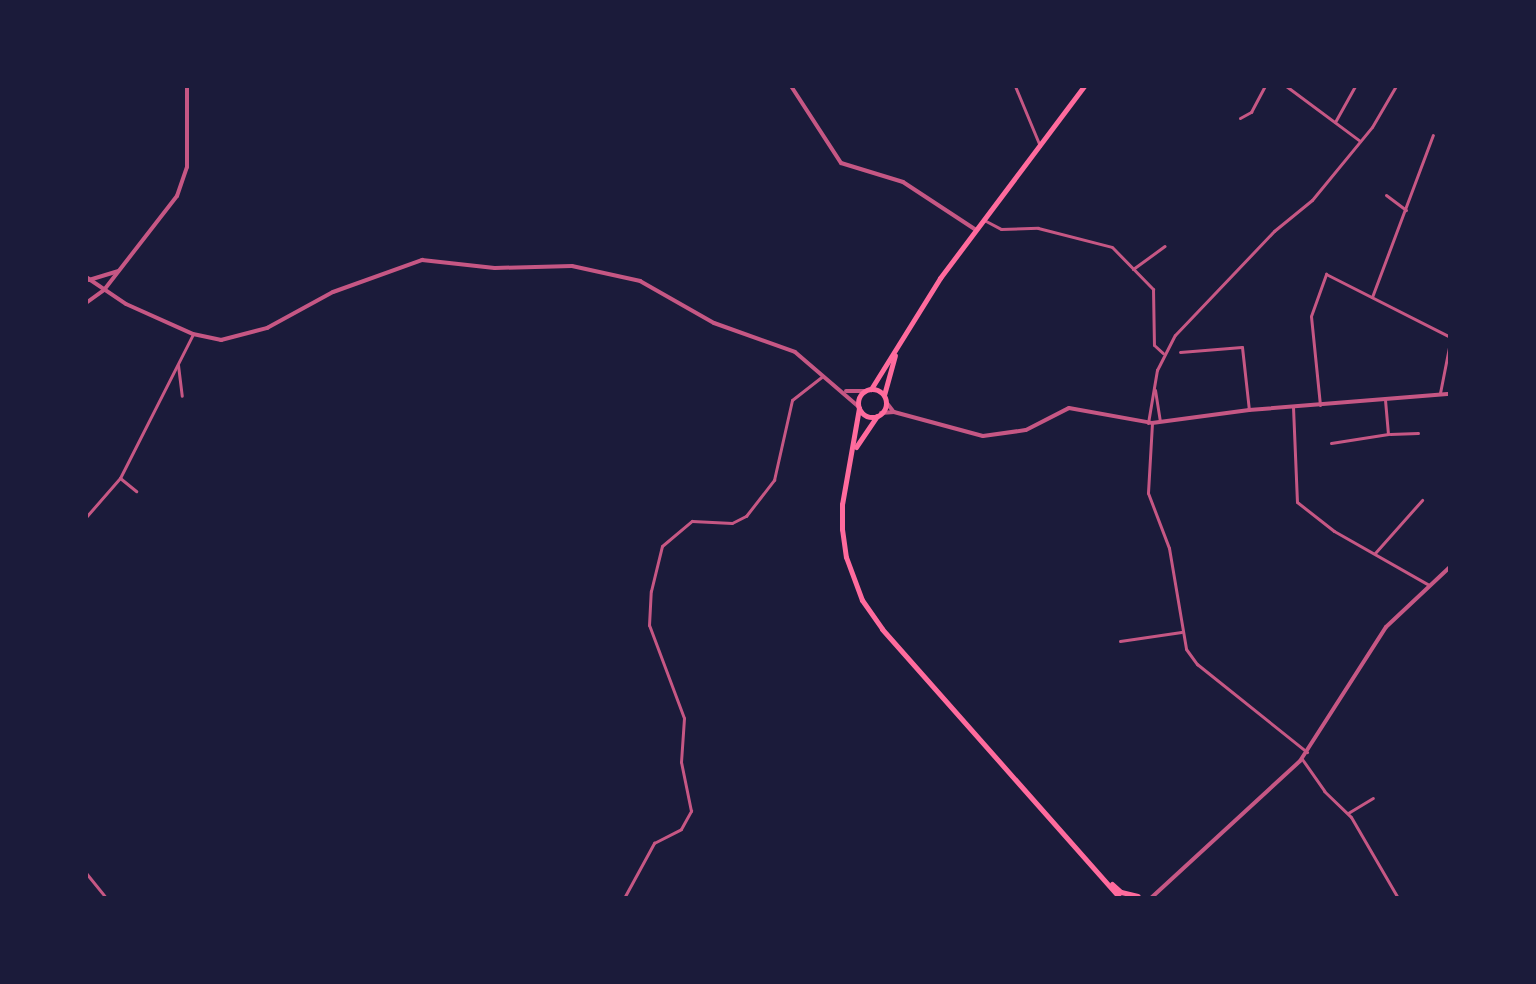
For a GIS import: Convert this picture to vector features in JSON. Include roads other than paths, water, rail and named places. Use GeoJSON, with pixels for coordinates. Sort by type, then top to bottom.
{"type":"FeatureCollection","features":[{"type":"Feature","properties":{"kind":"main road"},"geometry":{"type":"LineString","coordinates":[[1084,86],[940,278],[868,390],[858,400],[854,452],[842,504],[842,529],[846,557],[862,600],[882,629],[1120,898]]}},
{"type":"Feature","properties":{"kind":"main road"},"geometry":{"type":"LineString","coordinates":[[854,452],[880,414],[900,341]]}},
{"type":"Feature","properties":{"kind":"main road"},"geometry":{"type":"LineString","coordinates":[[868,390],[885,399]]}},
{"type":"Feature","properties":{"kind":"main road"},"geometry":{"type":"LineString","coordinates":[[859,408],[866,415],[880,414]]}},
{"type":"Feature","properties":{"kind":"main road"},"geometry":{"type":"LineString","coordinates":[[1105,878],[1121,892],[1148,898]]}},
{"type":"Feature","properties":{"kind":"street"},"geometry":{"type":"LineString","coordinates":[[86,303],[104,290],[121,270],[167,210],[183,179],[187,167],[187,86]]}},
{"type":"Feature","properties":{"kind":"street"},"geometry":{"type":"LineString","coordinates":[[791,86],[841,163],[903,182],[976,230]]}},
{"type":"Feature","properties":{"kind":"street"},"geometry":{"type":"LineString","coordinates":[[1015,86],[1040,146]]}},
{"type":"Feature","properties":{"kind":"street"},"geometry":{"type":"LineString","coordinates":[[1240,118],[1251,112],[1265,86]]}},
{"type":"Feature","properties":{"kind":"street"},"geometry":{"type":"LineString","coordinates":[[1286,86],[1360,141]]}},
{"type":"Feature","properties":{"kind":"street"},"geometry":{"type":"LineString","coordinates":[[1335,122],[1355,86]]}},
{"type":"Feature","properties":{"kind":"street"},"geometry":{"type":"LineString","coordinates":[[1307,752],[1197,664],[1186,649],[1169,548],[1148,493],[1154,385],[1163,353],[1175,335],[1274,231],[1312,200],[1360,141],[1396,86]]}},
{"type":"Feature","properties":{"kind":"street"},"geometry":{"type":"LineString","coordinates":[[1372,297],[1433,135]]}},
{"type":"Feature","properties":{"kind":"street"},"geometry":{"type":"LineString","coordinates":[[1386,195],[1406,210]]}},
{"type":"Feature","properties":{"kind":"street"},"geometry":{"type":"LineString","coordinates":[[984,220],[1001,229],[1038,228],[1108,244],[1155,292],[1154,345],[1163,353]]}},
{"type":"Feature","properties":{"kind":"street"},"geometry":{"type":"LineString","coordinates":[[1133,269],[1165,246]]}},
{"type":"Feature","properties":{"kind":"street"},"geometry":{"type":"LineString","coordinates":[[88,278],[104,290],[193,334],[221,340],[267,328],[333,292],[422,260],[495,268],[572,266],[640,281],[714,323],[795,352],[844,391],[859,408]]}},
{"type":"Feature","properties":{"kind":"street"},"geometry":{"type":"LineString","coordinates":[[88,278],[121,270]]}},
{"type":"Feature","properties":{"kind":"street"},"geometry":{"type":"LineString","coordinates":[[1320,405],[1311,316],[1326,274],[1450,339],[1440,393]]}},
{"type":"Feature","properties":{"kind":"street"},"geometry":{"type":"LineString","coordinates":[[86,517],[120,478],[144,424],[193,334]]}},
{"type":"Feature","properties":{"kind":"street"},"geometry":{"type":"LineString","coordinates":[[1180,352],[1242,347],[1249,410]]}},
{"type":"Feature","properties":{"kind":"street"},"geometry":{"type":"LineString","coordinates":[[178,365],[182,396]]}},
{"type":"Feature","properties":{"kind":"street"},"geometry":{"type":"LineString","coordinates":[[624,898],[654,843],[681,829],[691,811],[681,762],[684,718],[649,625],[651,591],[662,546],[692,521],[732,523],[746,516],[774,480],[792,400],[823,376]]}},
{"type":"Feature","properties":{"kind":"street"},"geometry":{"type":"LineString","coordinates":[[1154,385],[1160,421]]}},
{"type":"Feature","properties":{"kind":"street"},"geometry":{"type":"LineString","coordinates":[[844,391],[868,390]]}},
{"type":"Feature","properties":{"kind":"street"},"geometry":{"type":"LineString","coordinates":[[880,414],[894,412],[983,436],[1026,430],[1069,408],[1150,423],[1249,410],[1450,394]]}},
{"type":"Feature","properties":{"kind":"street"},"geometry":{"type":"LineString","coordinates":[[1385,398],[1388,434]]}},
{"type":"Feature","properties":{"kind":"street"},"geometry":{"type":"LineString","coordinates":[[885,399],[894,412]]}},
{"type":"Feature","properties":{"kind":"street"},"geometry":{"type":"LineString","coordinates":[[1293,407],[1297,502],[1334,531],[1429,585]]}},
{"type":"Feature","properties":{"kind":"street"},"geometry":{"type":"LineString","coordinates":[[1331,443],[1388,434],[1418,433]]}},
{"type":"Feature","properties":{"kind":"street"},"geometry":{"type":"LineString","coordinates":[[120,478],[136,491]]}},
{"type":"Feature","properties":{"kind":"street"},"geometry":{"type":"LineString","coordinates":[[1375,553],[1422,500]]}},
{"type":"Feature","properties":{"kind":"street"},"geometry":{"type":"LineString","coordinates":[[1148,898],[1302,759],[1386,627],[1450,567]]}},
{"type":"Feature","properties":{"kind":"street"},"geometry":{"type":"LineString","coordinates":[[1120,641],[1181,632]]}},
{"type":"Feature","properties":{"kind":"street"},"geometry":{"type":"LineString","coordinates":[[1302,759],[1324,791],[1348,813],[1398,898]]}},
{"type":"Feature","properties":{"kind":"street"},"geometry":{"type":"LineString","coordinates":[[1348,813],[1373,798]]}},
{"type":"Feature","properties":{"kind":"street"},"geometry":{"type":"LineString","coordinates":[[86,873],[106,898]]}}]}
